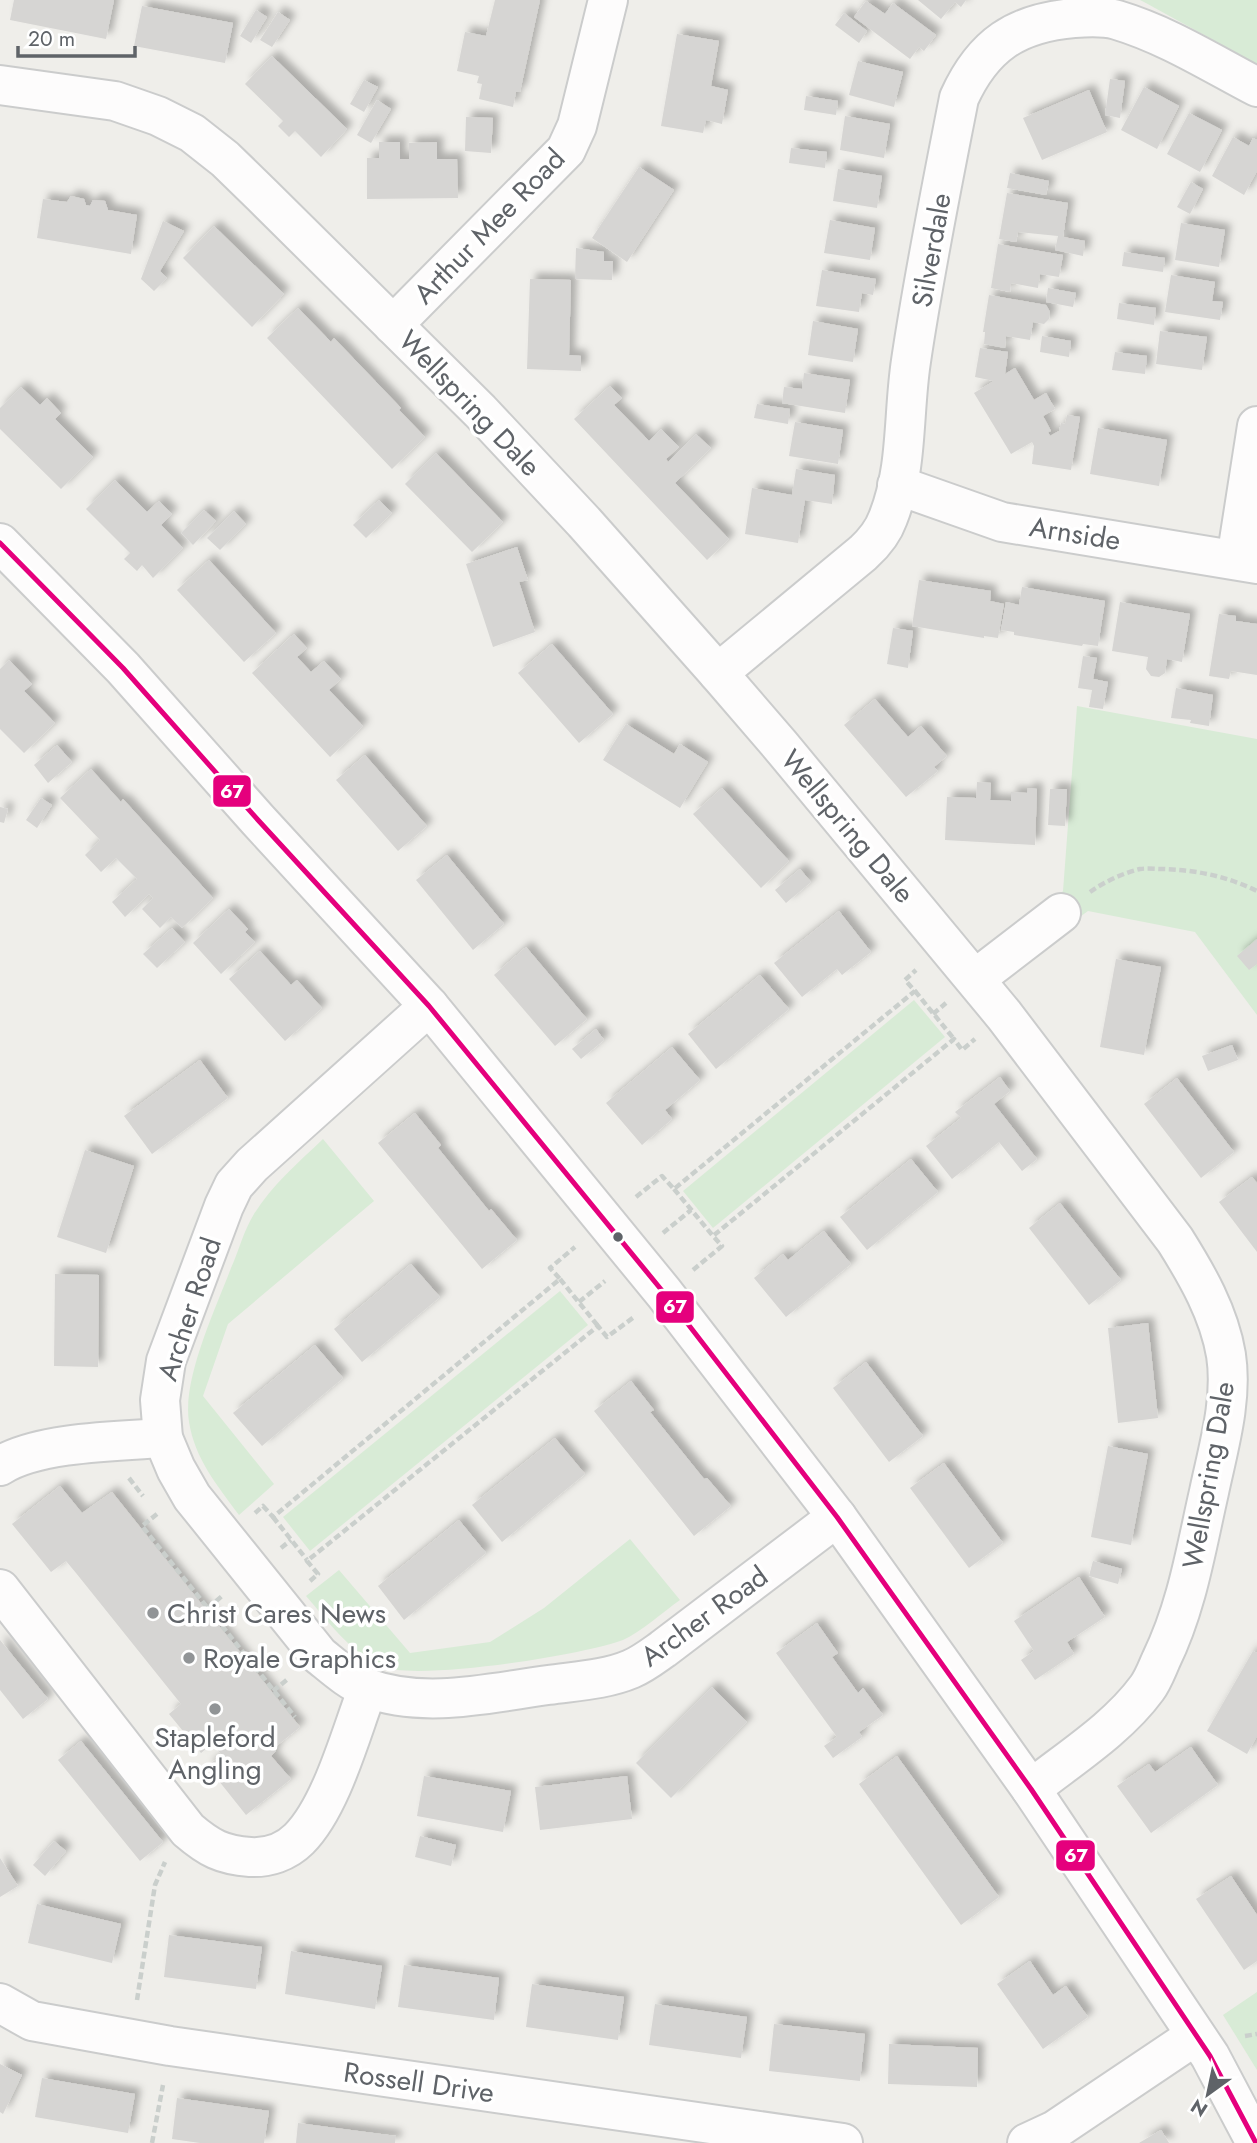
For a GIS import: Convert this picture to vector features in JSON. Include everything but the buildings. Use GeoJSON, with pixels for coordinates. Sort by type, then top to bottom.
{"type":"FeatureCollection","features":[{"type":"Feature","properties":{"kind":"street","name":"Arthur Mee Road"},"geometry":{"type":"LineString","coordinates":[[393,325],[566,150],[577,126],[608,0]]}},
{"type":"Feature","properties":{"kind":"street","name":"Silverdale"},"geometry":{"type":"LineString","coordinates":[[718,673],[874,543],[888,518],[907,429],[911,363],[959,98],[971,72],[988,52],[1036,23],[1088,18],[1114,19],[1164,37],[1257,87]]}},
{"type":"Feature","properties":{"kind":"street","name":"Wellspring Dale"},"geometry":{"type":"LineString","coordinates":[[0,85],[114,102],[158,116],[192,133],[225,159],[480,411],[584,522],[718,673],[947,945],[1175,1240],[1199,1279],[1216,1320],[1226,1356],[1227,1392],[1222,1431],[1188,1590],[1149,1686],[1127,1713],[1031,1789]]}},
{"type":"Feature","properties":{"kind":"street"},"geometry":{"type":"LineString","coordinates":[[1247,562],[1257,426]]}},
{"type":"Feature","properties":{"kind":"street","name":"Arnside"},"geometry":{"type":"LineString","coordinates":[[897,485],[1002,522],[1247,562]]}},
{"type":"Feature","properties":{"kind":"street"},"geometry":{"type":"LineString","coordinates":[[3,552],[123,668],[429,1006],[664,1293],[837,1517],[1031,1789],[1210,2056],[1256,2143]]}},
{"type":"Feature","properties":{"kind":"street"},"geometry":{"type":"LineString","coordinates":[[975,979],[1061,912]]}},
{"type":"Feature","properties":{"kind":"street","name":"Archer Road"},"geometry":{"type":"LineString","coordinates":[[429,1006],[252,1165],[234,1185],[166,1361],[160,1400],[163,1438],[192,1497],[319,1655],[344,1675],[368,1688],[405,1697],[452,1699],[600,1678],[633,1668],[663,1649],[837,1517]]}},
{"type":"Feature","properties":{"kind":"street"},"geometry":{"type":"LineString","coordinates":[[0,1466],[11,1459],[29,1454],[102,1443],[163,1438]]}},
{"type":"Feature","properties":{"kind":"street"},"geometry":{"type":"LineString","coordinates":[[0,1589],[188,1830],[208,1847],[240,1857],[260,1858],[282,1852],[299,1839],[315,1818],[331,1786],[368,1688]]}},
{"type":"Feature","properties":{"kind":"street","name":"Rossell Drive"},"geometry":{"type":"LineString","coordinates":[[0,2003],[32,2021],[170,2046],[843,2143]]}},
{"type":"Feature","properties":{"kind":"street"},"geometry":{"type":"LineString","coordinates":[[1027,2143],[1055,2130],[1195,2036]]}},
{"type":"Feature","properties":{"kind":"path"},"geometry":{"type":"LineString","coordinates":[[1061,912],[1103,883],[1140,869],[1209,873],[1234,880],[1257,891]]}},
{"type":"Feature","properties":{"kind":"path"},"geometry":{"type":"LineString","coordinates":[[947,945],[905,980],[962,1050],[1004,1016]]}},
{"type":"Feature","properties":{"kind":"path"},"geometry":{"type":"LineString","coordinates":[[674,1189],[915,991]]}},
{"type":"Feature","properties":{"kind":"path"},"geometry":{"type":"LineString","coordinates":[[713,1236],[954,1039]]}},
{"type":"Feature","properties":{"kind":"path"},"geometry":{"type":"LineString","coordinates":[[662,1176],[674,1189],[722,1246],[607,1338],[551,1268],[662,1176]]}},
{"type":"Feature","properties":{"kind":"path"},"geometry":{"type":"LineString","coordinates":[[273,1517],[560,1279]]}},
{"type":"Feature","properties":{"kind":"path"},"geometry":{"type":"LineString","coordinates":[[307,1561],[598,1326]]}},
{"type":"Feature","properties":{"kind":"path"},"geometry":{"type":"LineString","coordinates":[[102,1443],[157,1514],[142,1526],[295,1717]]}},
{"type":"Feature","properties":{"kind":"path"},"geometry":{"type":"LineString","coordinates":[[226,1537],[263,1506],[318,1574],[279,1605]]}},
{"type":"Feature","properties":{"kind":"path"},"geometry":{"type":"LineString","coordinates":[[208,1608],[218,1599]]}},
{"type":"Feature","properties":{"kind":"path"},"geometry":{"type":"LineString","coordinates":[[273,1691],[290,1677],[299,1688]]}},
{"type":"Feature","properties":{"kind":"path"},"geometry":{"type":"LineString","coordinates":[[131,2039],[155,1885],[161,1867],[188,1830]]}},
{"type":"Feature","properties":{"kind":"path"},"geometry":{"type":"LineString","coordinates":[[152,2143],[170,2046]]}},
{"type":"Feature","properties":{"kind":"green space"},"geometry":{"type":"Polygon","coordinates":[[[1140,0],[1257,0],[1257,64],[1144,2],[1140,0]]]}},
{"type":"Feature","properties":{"kind":"green space"},"geometry":{"type":"Polygon","coordinates":[[[1077,706],[1257,739],[1257,1015],[1195,932],[1088,911],[1070,924],[1053,903],[1063,891],[1077,706]]]}},
{"type":"Feature","properties":{"kind":"green space"},"geometry":{"type":"Polygon","coordinates":[[[914,1000],[945,1037],[713,1228],[683,1191],[914,1000]]]}},
{"type":"Feature","properties":{"kind":"green space"},"geometry":{"type":"Polygon","coordinates":[[[323,1139],[374,1201],[228,1324],[203,1396],[274,1484],[239,1515],[208,1471],[196,1448],[189,1422],[190,1385],[209,1323],[250,1220],[277,1184],[323,1139]]]}},
{"type":"Feature","properties":{"kind":"green space"},"geometry":{"type":"Polygon","coordinates":[[[560,1291],[588,1325],[310,1551],[283,1517],[560,1291]]]}},
{"type":"Feature","properties":{"kind":"green space"},"geometry":{"type":"Polygon","coordinates":[[[630,1539],[680,1600],[623,1640],[573,1653],[462,1669],[399,1670],[380,1666],[349,1644],[306,1596],[339,1570],[410,1653],[490,1642],[544,1608],[630,1539]]]}},
{"type":"Feature","properties":{"kind":"green space"},"geometry":{"type":"Polygon","coordinates":[[[1257,1992],[1257,2070],[1223,2015],[1257,1992]]]}},
{"type":"Feature","properties":{"kind":"transit line","name":"67"},"geometry":{"type":"LineString","coordinates":[[0,543],[123,668],[429,1006],[664,1293],[837,1517],[1031,1789],[1210,2056],[1256,2143]]}},
{"type":"Feature","properties":{"kind":"place","name":"Christ Cares News"},"geometry":{"type":"Point","coordinates":[153,1613]}},
{"type":"Feature","properties":{"kind":"place","name":"Royale Graphics"},"geometry":{"type":"Point","coordinates":[189,1658]}},
{"type":"Feature","properties":{"kind":"place","name":"Stapleford Angling"},"geometry":{"type":"Point","coordinates":[215,1709]}}]}
